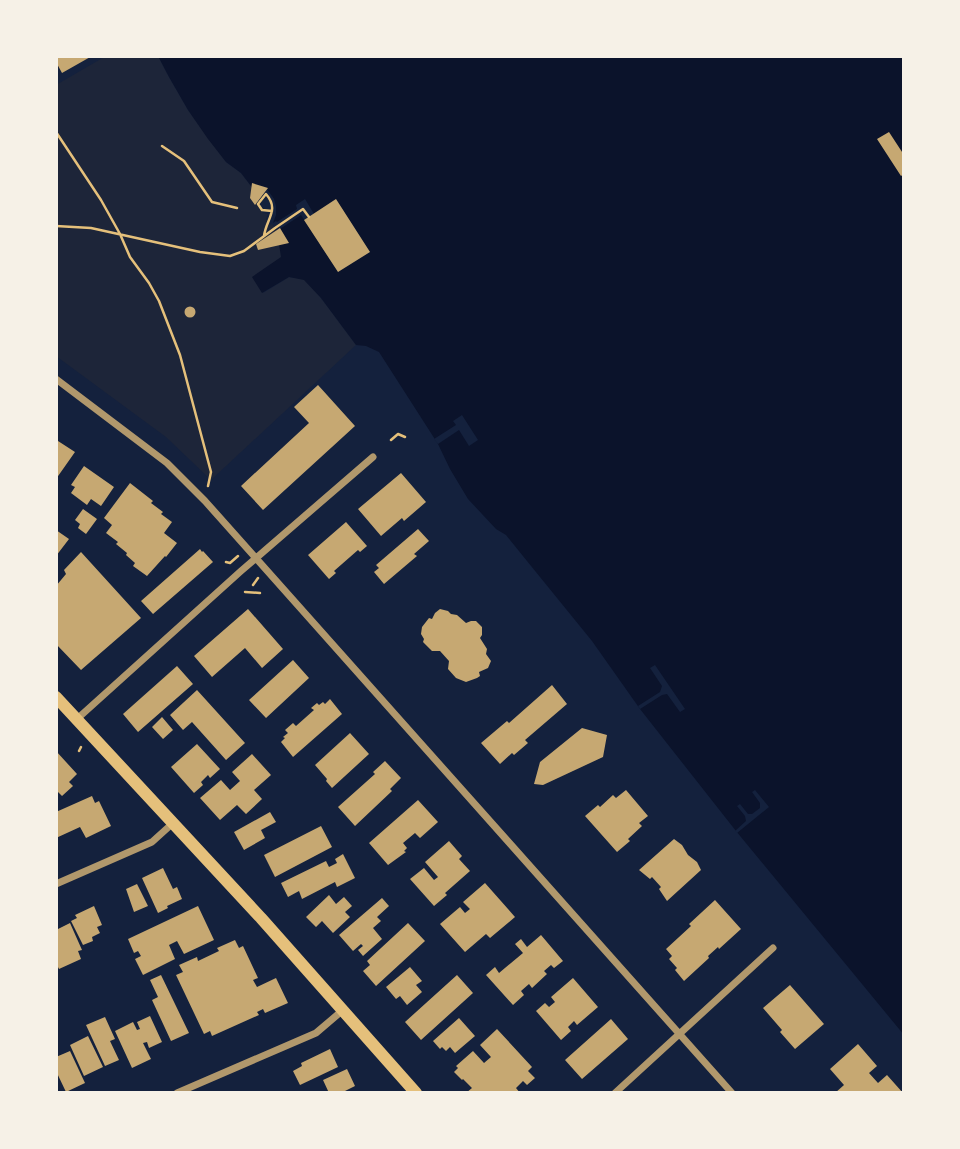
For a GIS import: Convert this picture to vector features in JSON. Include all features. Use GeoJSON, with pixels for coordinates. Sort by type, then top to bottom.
{"type":"FeatureCollection","features":[{"type":"Feature","properties":{"kind":"main road"},"geometry":{"type":"LineString","coordinates":[[56,697],[261,918],[416,1093]]}},
{"type":"Feature","properties":{"kind":"street"},"geometry":{"type":"LineString","coordinates":[[56,379],[167,463],[205,502],[732,1093]]}},
{"type":"Feature","properties":{"kind":"street"},"geometry":{"type":"LineString","coordinates":[[77,719],[255,558],[373,457]]}},
{"type":"Feature","properties":{"kind":"street"},"geometry":{"type":"LineString","coordinates":[[56,884],[152,842],[173,823]]}},
{"type":"Feature","properties":{"kind":"street"},"geometry":{"type":"LineString","coordinates":[[615,1093],[773,948]]}},
{"type":"Feature","properties":{"kind":"street"},"geometry":{"type":"LineString","coordinates":[[177,1093],[316,1032],[343,1010]]}},
{"type":"Feature","properties":{"kind":"path"},"geometry":{"type":"LineString","coordinates":[[56,132],[101,200],[130,257],[159,301],[180,355],[211,472],[205,502]]}},
{"type":"Feature","properties":{"kind":"path"},"geometry":{"type":"LineString","coordinates":[[162,146],[184,162],[212,202],[237,208]]}},
{"type":"Feature","properties":{"kind":"path"},"geometry":{"type":"LineString","coordinates":[[264,236],[264,229],[272,211],[271,200],[266,194],[258,204],[262,210],[272,211]]}},
{"type":"Feature","properties":{"kind":"path"},"geometry":{"type":"LineString","coordinates":[[56,226],[91,228],[230,256],[244,251],[303,209],[309,217]]}},
{"type":"Feature","properties":{"kind":"path"},"geometry":{"type":"LineString","coordinates":[[391,440],[398,434],[405,437]]}},
{"type":"Feature","properties":{"kind":"path"},"geometry":{"type":"LineString","coordinates":[[245,592],[260,593]]}},
{"type":"Feature","properties":{"kind":"shaded area"},"geometry":{"type":"Polygon","coordinates":[[[106,56],[158,56],[188,110],[226,162],[241,173],[251,186],[277,231],[282,257],[263,293],[289,277],[304,279],[356,345],[211,480],[166,437],[56,356],[56,85],[106,56]]]}},
{"type":"Feature","properties":{"kind":"shaded area"},"geometry":{"type":"Polygon","coordinates":[[[158,56],[904,56],[904,1035],[736,831],[640,709],[592,641],[506,535],[496,529],[468,499],[438,444],[379,352],[356,345],[304,280],[289,277],[262,293],[252,277],[281,257],[277,231],[251,186],[241,173],[226,162],[188,110],[158,56]]]}},
{"type":"Feature","properties":{"kind":"pier"},"geometry":{"type":"Polygon","coordinates":[[[267,189],[276,206],[273,223],[297,209],[296,205],[305,199],[314,214],[336,199],[370,252],[338,272],[301,215],[277,231],[272,224],[269,225],[266,219],[268,214],[263,213],[257,203],[267,189]]]}},
{"type":"Feature","properties":{"kind":"pier"},"geometry":{"type":"Polygon","coordinates":[[[462,415],[478,440],[469,446],[459,430],[438,444],[434,439],[456,425],[453,421],[462,415]]]}},
{"type":"Feature","properties":{"kind":"pier"},"geometry":{"type":"Polygon","coordinates":[[[655,665],[685,709],[680,712],[667,694],[640,709],[638,706],[660,692],[662,686],[650,668],[655,665]]]}},
{"type":"Feature","properties":{"kind":"pier"},"geometry":{"type":"Polygon","coordinates":[[[755,790],[769,807],[737,833],[735,831],[746,821],[737,806],[740,804],[748,814],[760,808],[760,803],[752,792],[755,790]]]}},
{"type":"Feature","properties":{"kind":"building"},"geometry":{"type":"Polygon","coordinates":[[[56,56],[92,56],[62,73],[56,56]]]}},
{"type":"Feature","properties":{"kind":"building"},"geometry":{"type":"Polygon","coordinates":[[[889,132],[904,155],[904,174],[901,176],[877,139],[889,132]]]}},
{"type":"Feature","properties":{"kind":"building"},"geometry":{"type":"Polygon","coordinates":[[[252,183],[268,188],[255,205],[250,198],[252,183]]]}},
{"type":"Feature","properties":{"kind":"building"},"geometry":{"type":"Polygon","coordinates":[[[336,199],[370,252],[338,272],[304,220],[336,199]]]}},
{"type":"Feature","properties":{"kind":"building"},"geometry":{"type":"Polygon","coordinates":[[[280,228],[289,243],[258,250],[256,244],[280,228]]]}},
{"type":"Feature","properties":{"kind":"building"},"geometry":{"type":"Polygon","coordinates":[[[190,306],[196,312],[190,318],[184,312],[190,306]]]}},
{"type":"Feature","properties":{"kind":"building"},"geometry":{"type":"Polygon","coordinates":[[[318,385],[355,426],[263,510],[241,486],[309,423],[294,407],[318,385]]]}},
{"type":"Feature","properties":{"kind":"building"},"geometry":{"type":"Polygon","coordinates":[[[58,441],[75,452],[56,479],[56,443],[58,441]]]}},
{"type":"Feature","properties":{"kind":"building"},"geometry":{"type":"Polygon","coordinates":[[[84,466],[114,487],[101,506],[91,499],[87,505],[71,493],[75,487],[71,485],[84,466]]]}},
{"type":"Feature","properties":{"kind":"building"},"geometry":{"type":"Polygon","coordinates":[[[401,473],[426,502],[381,536],[358,509],[401,473]]]}},
{"type":"Feature","properties":{"kind":"building"},"geometry":{"type":"Polygon","coordinates":[[[130,483],[153,501],[151,503],[172,522],[164,533],[177,543],[147,576],[133,566],[135,563],[116,544],[118,542],[106,533],[112,525],[104,518],[130,483]]]}},
{"type":"Feature","properties":{"kind":"building"},"geometry":{"type":"Polygon","coordinates":[[[83,509],[97,519],[86,534],[78,528],[80,524],[75,520],[83,509]]]}},
{"type":"Feature","properties":{"kind":"building"},"geometry":{"type":"Polygon","coordinates":[[[346,522],[367,546],[360,552],[358,550],[334,571],[336,573],[329,579],[308,555],[346,522]]]}},
{"type":"Feature","properties":{"kind":"building"},"geometry":{"type":"Polygon","coordinates":[[[418,529],[429,541],[414,554],[417,556],[384,584],[374,572],[379,568],[376,565],[418,529]]]}},
{"type":"Feature","properties":{"kind":"building"},"geometry":{"type":"Polygon","coordinates":[[[56,530],[69,539],[56,556],[56,530]]]}},
{"type":"Feature","properties":{"kind":"building"},"geometry":{"type":"Polygon","coordinates":[[[200,549],[213,562],[153,614],[141,601],[200,549]]]}},
{"type":"Feature","properties":{"kind":"building"},"geometry":{"type":"Polygon","coordinates":[[[81,552],[141,618],[81,670],[56,644],[56,586],[66,574],[64,570],[81,552]]]}},
{"type":"Feature","properties":{"kind":"building"},"geometry":{"type":"Polygon","coordinates":[[[248,609],[283,649],[262,668],[245,648],[212,677],[194,656],[248,609]]]}},
{"type":"Feature","properties":{"kind":"building"},"geometry":{"type":"Polygon","coordinates":[[[440,609],[457,615],[466,623],[476,621],[482,627],[480,638],[491,661],[488,668],[479,672],[480,676],[477,678],[466,682],[456,678],[448,669],[449,661],[440,651],[432,651],[423,642],[422,627],[440,609]]]}},
{"type":"Feature","properties":{"kind":"building"},"geometry":{"type":"Polygon","coordinates":[[[293,660],[309,678],[266,718],[249,700],[293,660]]]}},
{"type":"Feature","properties":{"kind":"building"},"geometry":{"type":"Polygon","coordinates":[[[177,666],[193,684],[138,732],[123,714],[177,666]]]}},
{"type":"Feature","properties":{"kind":"building"},"geometry":{"type":"Polygon","coordinates":[[[552,685],[567,704],[525,740],[528,743],[500,764],[481,743],[507,721],[509,723],[552,685]]]}},
{"type":"Feature","properties":{"kind":"building"},"geometry":{"type":"Polygon","coordinates":[[[197,690],[245,743],[226,760],[192,722],[183,730],[170,715],[197,690]]]}},
{"type":"Feature","properties":{"kind":"building"},"geometry":{"type":"Polygon","coordinates":[[[330,699],[342,714],[293,757],[281,742],[288,733],[285,730],[293,723],[296,726],[314,710],[311,708],[317,703],[325,704],[330,699]]]}},
{"type":"Feature","properties":{"kind":"building"},"geometry":{"type":"Polygon","coordinates":[[[162,717],[173,730],[163,739],[152,727],[162,717]]]}},
{"type":"Feature","properties":{"kind":"building"},"geometry":{"type":"Polygon","coordinates":[[[582,728],[607,735],[603,757],[543,785],[534,784],[540,762],[582,728]]]}},
{"type":"Feature","properties":{"kind":"building"},"geometry":{"type":"Polygon","coordinates":[[[350,733],[369,754],[332,788],[315,765],[350,733]]]}},
{"type":"Feature","properties":{"kind":"building"},"geometry":{"type":"Polygon","coordinates":[[[197,744],[220,769],[210,778],[208,775],[201,782],[203,785],[194,793],[171,767],[197,744]]]}},
{"type":"Feature","properties":{"kind":"building"},"geometry":{"type":"Polygon","coordinates":[[[56,751],[77,774],[69,782],[73,786],[62,796],[58,792],[56,795],[56,751]]]}},
{"type":"Feature","properties":{"kind":"building"},"geometry":{"type":"Polygon","coordinates":[[[252,754],[271,775],[254,790],[262,799],[246,814],[237,805],[220,820],[200,798],[221,780],[230,790],[240,781],[232,772],[252,754]]]}},
{"type":"Feature","properties":{"kind":"building"},"geometry":{"type":"Polygon","coordinates":[[[385,761],[401,778],[390,789],[392,791],[355,826],[338,807],[375,774],[373,772],[385,761]]]}},
{"type":"Feature","properties":{"kind":"building"},"geometry":{"type":"Polygon","coordinates":[[[626,790],[648,816],[639,823],[642,826],[628,839],[630,841],[617,852],[585,816],[613,795],[616,798],[626,790]]]}},
{"type":"Feature","properties":{"kind":"building"},"geometry":{"type":"Polygon","coordinates":[[[92,796],[95,803],[99,801],[111,826],[86,838],[80,827],[56,838],[56,812],[92,796]]]}},
{"type":"Feature","properties":{"kind":"building"},"geometry":{"type":"Polygon","coordinates":[[[418,800],[438,822],[420,838],[415,833],[403,843],[407,848],[404,851],[406,852],[388,865],[369,843],[418,800]]]}},
{"type":"Feature","properties":{"kind":"building"},"geometry":{"type":"Polygon","coordinates":[[[270,812],[276,822],[261,830],[265,838],[244,850],[234,832],[270,812]]]}},
{"type":"Feature","properties":{"kind":"building"},"geometry":{"type":"Polygon","coordinates":[[[321,826],[332,847],[275,877],[264,855],[321,826]]]}},
{"type":"Feature","properties":{"kind":"building"},"geometry":{"type":"Polygon","coordinates":[[[674,839],[697,862],[701,870],[667,901],[659,889],[661,887],[652,877],[650,879],[639,870],[674,839]]]}},
{"type":"Feature","properties":{"kind":"building"},"geometry":{"type":"Polygon","coordinates":[[[449,841],[462,856],[459,859],[470,871],[434,906],[410,879],[424,868],[434,880],[438,877],[425,862],[449,841]]]}},
{"type":"Feature","properties":{"kind":"building"},"geometry":{"type":"Polygon","coordinates":[[[343,854],[355,878],[337,887],[335,882],[302,899],[299,891],[288,897],[281,883],[326,861],[329,867],[337,863],[335,859],[343,854]]]}},
{"type":"Feature","properties":{"kind":"building"},"geometry":{"type":"Polygon","coordinates":[[[163,868],[173,889],[177,887],[182,899],[158,913],[142,878],[163,868]]]}},
{"type":"Feature","properties":{"kind":"building"},"geometry":{"type":"Polygon","coordinates":[[[485,883],[515,917],[490,938],[486,934],[465,952],[440,924],[460,907],[465,913],[470,909],[463,902],[485,883]]]}},
{"type":"Feature","properties":{"kind":"building"},"geometry":{"type":"Polygon","coordinates":[[[137,884],[148,906],[134,912],[126,889],[137,884]]]}},
{"type":"Feature","properties":{"kind":"building"},"geometry":{"type":"Polygon","coordinates":[[[329,895],[336,904],[344,897],[352,906],[345,912],[350,917],[333,933],[322,921],[316,927],[306,917],[329,895]]]}},
{"type":"Feature","properties":{"kind":"building"},"geometry":{"type":"Polygon","coordinates":[[[382,898],[389,906],[377,917],[381,921],[373,928],[382,939],[363,956],[358,950],[363,946],[361,944],[353,951],[339,935],[382,898]]]}},
{"type":"Feature","properties":{"kind":"building"},"geometry":{"type":"Polygon","coordinates":[[[715,900],[741,929],[708,956],[709,958],[684,981],[675,970],[677,968],[669,959],[672,956],[666,949],[715,900]]]}},
{"type":"Feature","properties":{"kind":"building"},"geometry":{"type":"Polygon","coordinates":[[[94,906],[102,925],[97,927],[100,933],[92,937],[93,941],[83,945],[71,921],[77,918],[75,915],[94,906]]]}},
{"type":"Feature","properties":{"kind":"building"},"geometry":{"type":"Polygon","coordinates":[[[198,906],[214,940],[184,954],[177,941],[169,945],[175,959],[143,975],[135,959],[141,956],[138,951],[134,953],[128,939],[198,906]]]}},
{"type":"Feature","properties":{"kind":"building"},"geometry":{"type":"Polygon","coordinates":[[[70,923],[82,950],[78,951],[81,959],[59,969],[56,963],[56,930],[70,923]]]}},
{"type":"Feature","properties":{"kind":"building"},"geometry":{"type":"Polygon","coordinates":[[[408,923],[425,941],[376,986],[363,971],[370,965],[367,961],[408,923]]]}},
{"type":"Feature","properties":{"kind":"building"},"geometry":{"type":"Polygon","coordinates":[[[541,935],[563,961],[544,971],[547,974],[532,988],[529,984],[521,991],[524,995],[513,1005],[486,975],[495,967],[499,973],[523,953],[515,944],[521,939],[527,947],[541,935]]]}},
{"type":"Feature","properties":{"kind":"building"},"geometry":{"type":"Polygon","coordinates":[[[235,940],[239,948],[243,946],[258,978],[253,980],[257,987],[276,978],[288,1003],[265,1013],[263,1009],[257,1012],[259,1015],[212,1036],[210,1031],[204,1034],[176,975],[183,972],[179,965],[197,957],[198,961],[235,940]]]}},
{"type":"Feature","properties":{"kind":"building"},"geometry":{"type":"Polygon","coordinates":[[[410,967],[422,981],[416,985],[422,992],[407,1005],[400,996],[396,999],[386,987],[410,967]]]}},
{"type":"Feature","properties":{"kind":"building"},"geometry":{"type":"Polygon","coordinates":[[[161,975],[189,1033],[171,1041],[152,1000],[158,997],[150,980],[161,975]]]}},
{"type":"Feature","properties":{"kind":"building"},"geometry":{"type":"Polygon","coordinates":[[[457,975],[473,993],[421,1040],[405,1022],[457,975]]]}},
{"type":"Feature","properties":{"kind":"building"},"geometry":{"type":"Polygon","coordinates":[[[573,978],[598,1007],[577,1025],[574,1021],[568,1027],[571,1031],[561,1040],[536,1011],[545,1003],[549,1007],[555,1002],[551,997],[573,978]]]}},
{"type":"Feature","properties":{"kind":"building"},"geometry":{"type":"Polygon","coordinates":[[[790,985],[824,1024],[795,1049],[763,1008],[790,985]]]}},
{"type":"Feature","properties":{"kind":"building"},"geometry":{"type":"Polygon","coordinates":[[[150,1016],[162,1042],[149,1048],[147,1042],[143,1043],[151,1059],[132,1068],[115,1031],[133,1022],[137,1030],[140,1029],[137,1022],[150,1016]]]}},
{"type":"Feature","properties":{"kind":"building"},"geometry":{"type":"Polygon","coordinates":[[[105,1017],[115,1039],[110,1041],[119,1060],[105,1066],[86,1025],[105,1017]]]}},
{"type":"Feature","properties":{"kind":"building"},"geometry":{"type":"Polygon","coordinates":[[[459,1018],[475,1036],[455,1053],[450,1047],[446,1051],[442,1047],[440,1049],[433,1041],[459,1018]]]}},
{"type":"Feature","properties":{"kind":"building"},"geometry":{"type":"Polygon","coordinates":[[[611,1019],[628,1039],[582,1079],[565,1060],[611,1019]]]}},
{"type":"Feature","properties":{"kind":"building"},"geometry":{"type":"Polygon","coordinates":[[[497,1029],[532,1067],[528,1071],[535,1078],[527,1085],[523,1081],[516,1088],[520,1093],[466,1093],[472,1088],[454,1072],[458,1068],[456,1066],[473,1051],[484,1063],[491,1057],[480,1045],[497,1029]]]}},
{"type":"Feature","properties":{"kind":"building"},"geometry":{"type":"Polygon","coordinates":[[[88,1036],[103,1067],[84,1076],[70,1045],[88,1036]]]}},
{"type":"Feature","properties":{"kind":"building"},"geometry":{"type":"Polygon","coordinates":[[[858,1044],[877,1066],[869,1073],[878,1083],[887,1075],[903,1093],[835,1093],[844,1085],[830,1069],[858,1044]]]}},
{"type":"Feature","properties":{"kind":"building"},"geometry":{"type":"Polygon","coordinates":[[[330,1049],[338,1067],[300,1085],[293,1071],[302,1066],[301,1063],[330,1049]]]}},
{"type":"Feature","properties":{"kind":"building"},"geometry":{"type":"Polygon","coordinates":[[[70,1051],[85,1083],[66,1092],[56,1071],[56,1057],[70,1051]]]}},
{"type":"Feature","properties":{"kind":"building"},"geometry":{"type":"Polygon","coordinates":[[[347,1069],[355,1086],[341,1093],[329,1093],[323,1080],[347,1069]]]}}]}
